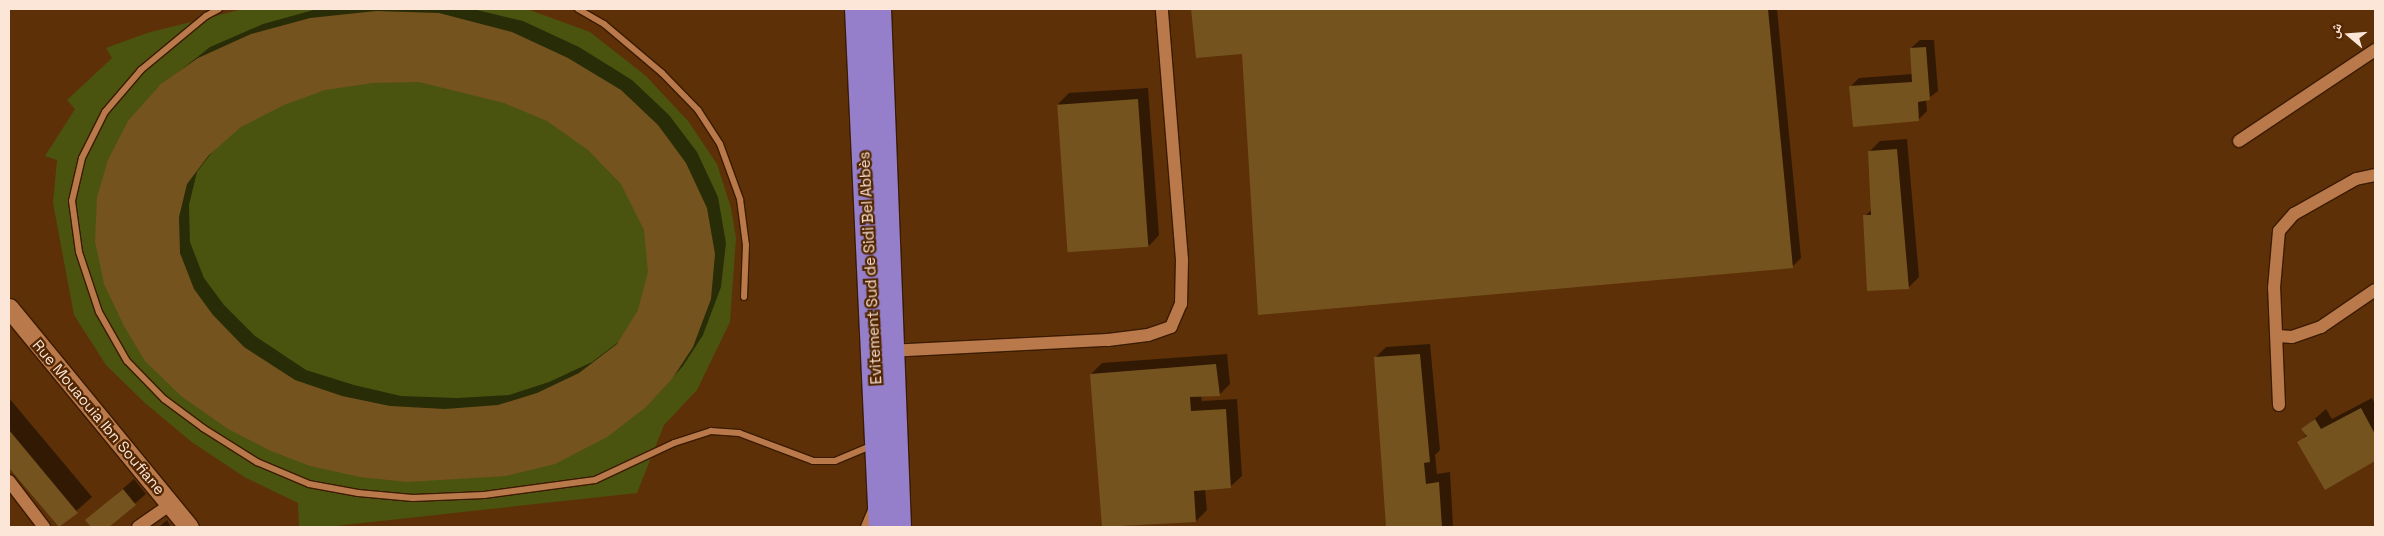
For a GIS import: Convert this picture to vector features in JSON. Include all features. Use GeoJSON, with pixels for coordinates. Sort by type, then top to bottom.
{"type":"FeatureCollection","features":[{"type":"Feature","properties":{"kind":"highway","name":"Evitement Sud de Sidi Bel Abbès"},"geometry":{"type":"LineString","coordinates":[[865,12],[883,351],[885,470],[881,527]]}},
{"type":"Feature","properties":{"kind":"highway","name":"Evitement Sud de Sidi Bel Abbès"},"geometry":{"type":"LineString","coordinates":[[885,470],[899,527]]}},
{"type":"Feature","properties":{"kind":"street"},"geometry":{"type":"LineString","coordinates":[[883,351],[1108,340],[1148,335],[1171,326],[1181,304],[1182,260],[1162,9]]}},
{"type":"Feature","properties":{"kind":"street"},"geometry":{"type":"LineString","coordinates":[[2239,141],[2375,50]]}},
{"type":"Feature","properties":{"kind":"street"},"geometry":{"type":"LineString","coordinates":[[2279,405],[2278,336],[2274,288],[2279,231],[2294,214],[2356,179],[2375,176]]}},
{"type":"Feature","properties":{"kind":"street"},"geometry":{"type":"LineString","coordinates":[[2278,336],[2292,337],[2321,327],[2375,290]]}},
{"type":"Feature","properties":{"kind":"street","name":"Rue Mouaouia Ibn Soufiane"},"geometry":{"type":"LineString","coordinates":[[9,308],[189,527]]}},
{"type":"Feature","properties":{"kind":"street"},"geometry":{"type":"LineString","coordinates":[[867,527],[885,470]]}},
{"type":"Feature","properties":{"kind":"street"},"geometry":{"type":"LineString","coordinates":[[9,481],[44,527]]}},
{"type":"Feature","properties":{"kind":"street"},"geometry":{"type":"LineString","coordinates":[[138,527],[171,504]]}},
{"type":"Feature","properties":{"kind":"lane"},"geometry":{"type":"LineString","coordinates":[[219,9],[206,16],[141,70],[105,112],[82,158],[72,201],[79,252],[93,295],[127,361],[164,399],[203,428],[258,462],[309,484],[358,493],[413,498],[484,496],[595,480],[674,443],[711,431],[739,433],[813,461],[835,461],[885,470]]}},
{"type":"Feature","properties":{"kind":"lane"},"geometry":{"type":"LineString","coordinates":[[578,9],[604,24],[662,72],[698,110],[720,144],[740,199],[746,245],[744,298]]}},
{"type":"Feature","properties":{"kind":"green space"},"geometry":{"type":"Polygon","coordinates":[[[243,9],[527,9],[590,32],[646,76],[688,121],[717,164],[731,208],[736,238],[730,322],[697,390],[664,425],[637,493],[326,527],[299,527],[298,503],[246,478],[193,443],[145,403],[106,365],[74,315],[53,203],[57,160],[45,156],[75,109],[67,100],[112,58],[106,48],[147,33],[243,9]]]}},
{"type":"Feature","properties":{"kind":"building"},"geometry":{"type":"Polygon","coordinates":[[[1191,9],[1768,9],[1793,268],[1258,315],[1242,54],[1196,58],[1191,9]]]}},
{"type":"Feature","properties":{"kind":"building"},"geometry":{"type":"Polygon","coordinates":[[[376,11],[439,13],[512,32],[568,58],[621,90],[658,125],[686,163],[707,208],[715,254],[711,299],[693,347],[672,379],[645,408],[607,437],[555,464],[506,476],[407,482],[360,477],[310,466],[271,451],[228,429],[181,396],[145,361],[124,326],[104,284],[95,241],[97,197],[108,160],[128,121],[161,84],[198,58],[251,34],[310,18],[376,11]],[[419,82],[373,83],[325,90],[284,105],[241,127],[209,155],[187,184],[179,217],[180,253],[194,289],[213,315],[244,347],[295,380],[342,396],[390,406],[445,409],[498,405],[537,393],[579,373],[617,344],[638,310],[648,272],[644,230],[621,184],[588,150],[547,121],[504,103],[419,82]]]}},
{"type":"Feature","properties":{"kind":"building"},"geometry":{"type":"Polygon","coordinates":[[[1926,47],[1930,100],[1918,102],[1919,121],[1853,127],[1849,86],[1912,82],[1910,48],[1926,47]]]}},
{"type":"Feature","properties":{"kind":"building"},"geometry":{"type":"Polygon","coordinates":[[[1138,99],[1148,247],[1068,252],[1057,105],[1138,99]]]}},
{"type":"Feature","properties":{"kind":"building"},"geometry":{"type":"Polygon","coordinates":[[[1897,149],[1909,289],[1867,291],[1863,215],[1871,215],[1868,151],[1897,149]]]}},
{"type":"Feature","properties":{"kind":"building"},"geometry":{"type":"Polygon","coordinates":[[[1420,354],[1430,462],[1424,463],[1426,484],[1439,482],[1442,527],[1386,527],[1374,357],[1420,354]]]}},
{"type":"Feature","properties":{"kind":"building"},"geometry":{"type":"Polygon","coordinates":[[[1216,364],[1220,396],[1190,397],[1191,411],[1226,409],[1231,488],[1194,491],[1196,522],[1102,527],[1090,374],[1216,364]]]}},
{"type":"Feature","properties":{"kind":"building"},"geometry":{"type":"Polygon","coordinates":[[[2361,408],[2375,434],[2375,461],[2325,490],[2297,442],[2307,436],[2301,429],[2315,419],[2321,429],[2361,408]]]}},
{"type":"Feature","properties":{"kind":"building"},"geometry":{"type":"Polygon","coordinates":[[[9,430],[78,513],[59,527],[9,468],[9,430]]]}},
{"type":"Feature","properties":{"kind":"building"},"geometry":{"type":"Polygon","coordinates":[[[123,489],[136,505],[109,527],[91,527],[85,520],[123,489]]]}}]}
